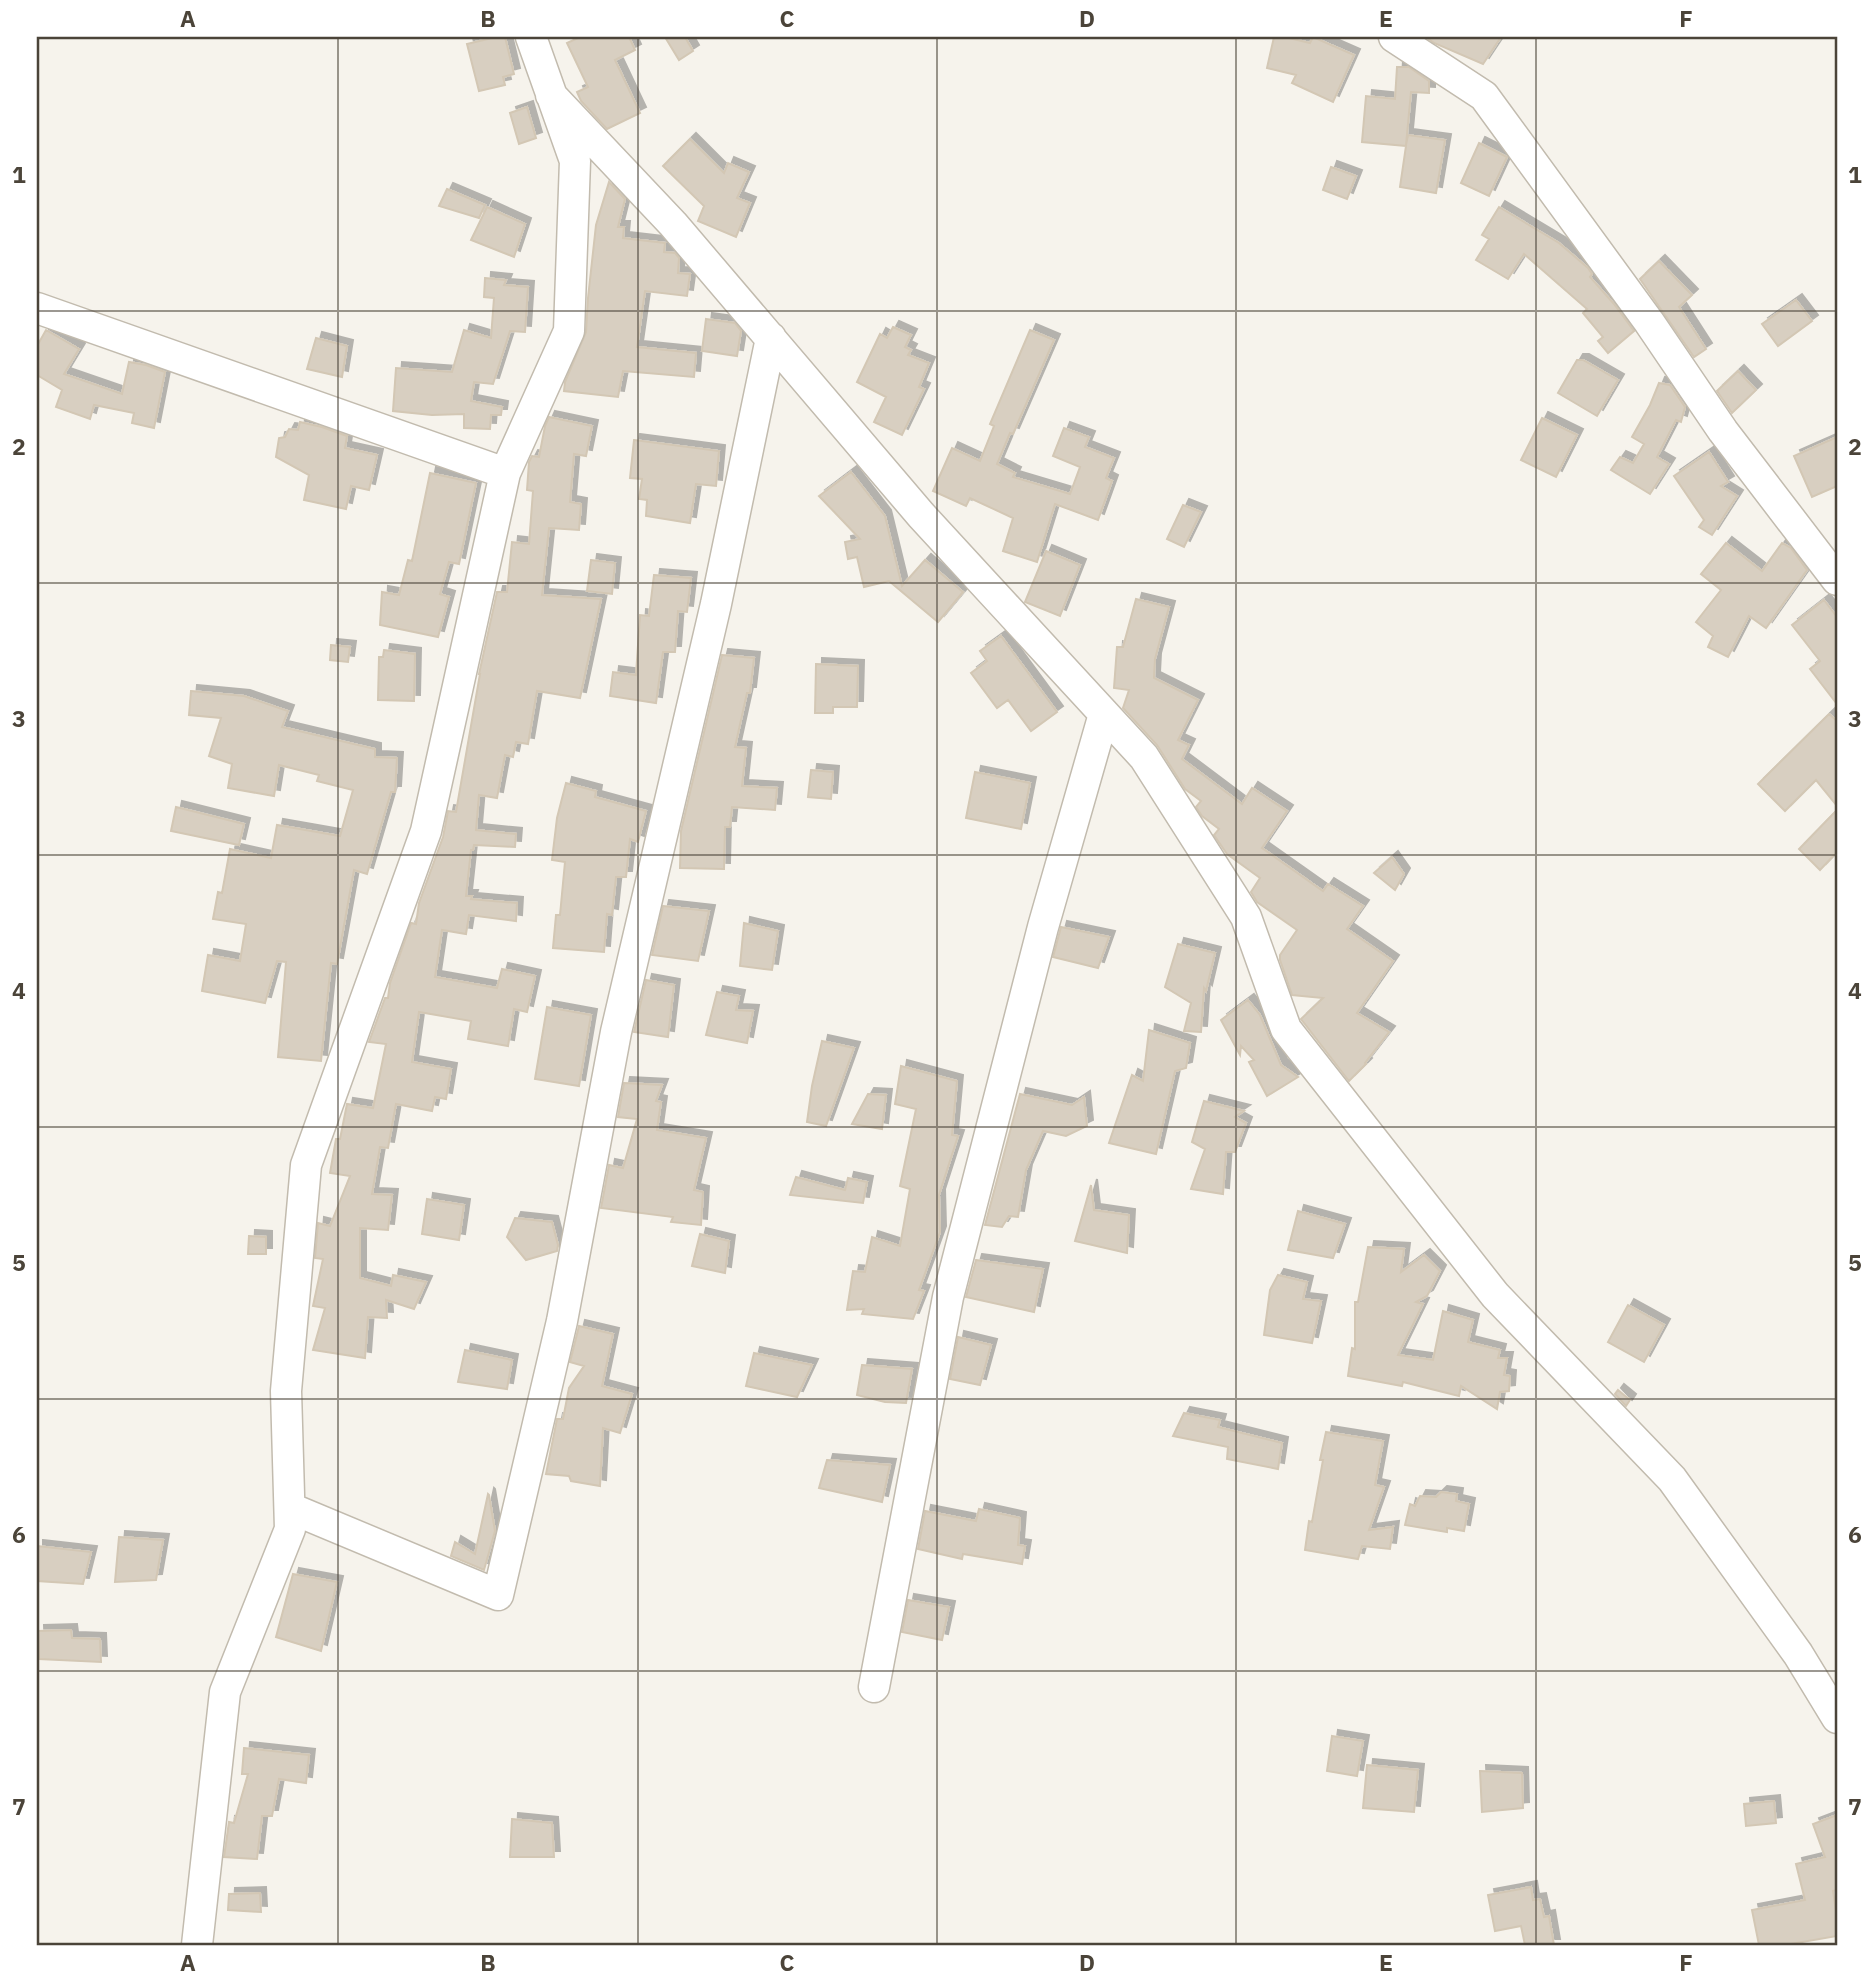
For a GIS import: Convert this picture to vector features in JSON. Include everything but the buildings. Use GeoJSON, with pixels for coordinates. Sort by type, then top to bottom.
{"type":"FeatureCollection","features":[{"type":"Feature","properties":{"kind":"street"},"geometry":{"type":"LineString","coordinates":[[197,1945],[225,1692],[290,1529],[286,1391],[306,1165],[426,831],[505,473],[569,331],[575,161],[531,37]]}},
{"type":"Feature","properties":{"kind":"street"},"geometry":{"type":"LineString","coordinates":[[1394,37],[1484,96],[1649,322],[1723,431],[1837,580]]}},
{"type":"Feature","properties":{"kind":"street"},"geometry":{"type":"LineString","coordinates":[[551,95],[673,224],[921,515],[1144,757],[1245,917],[1286,1029],[1495,1295],[1672,1479],[1798,1654],[1837,1718]]}},
{"type":"Feature","properties":{"kind":"street"},"geometry":{"type":"LineString","coordinates":[[37,308],[505,473]]}},
{"type":"Feature","properties":{"kind":"street"},"geometry":{"type":"LineString","coordinates":[[290,1508],[498,1595],[562,1321],[616,1032],[716,604],[771,338]]}},
{"type":"Feature","properties":{"kind":"street"},"geometry":{"type":"LineString","coordinates":[[874,1687],[948,1297],[1043,927],[1104,714]]}}]}
